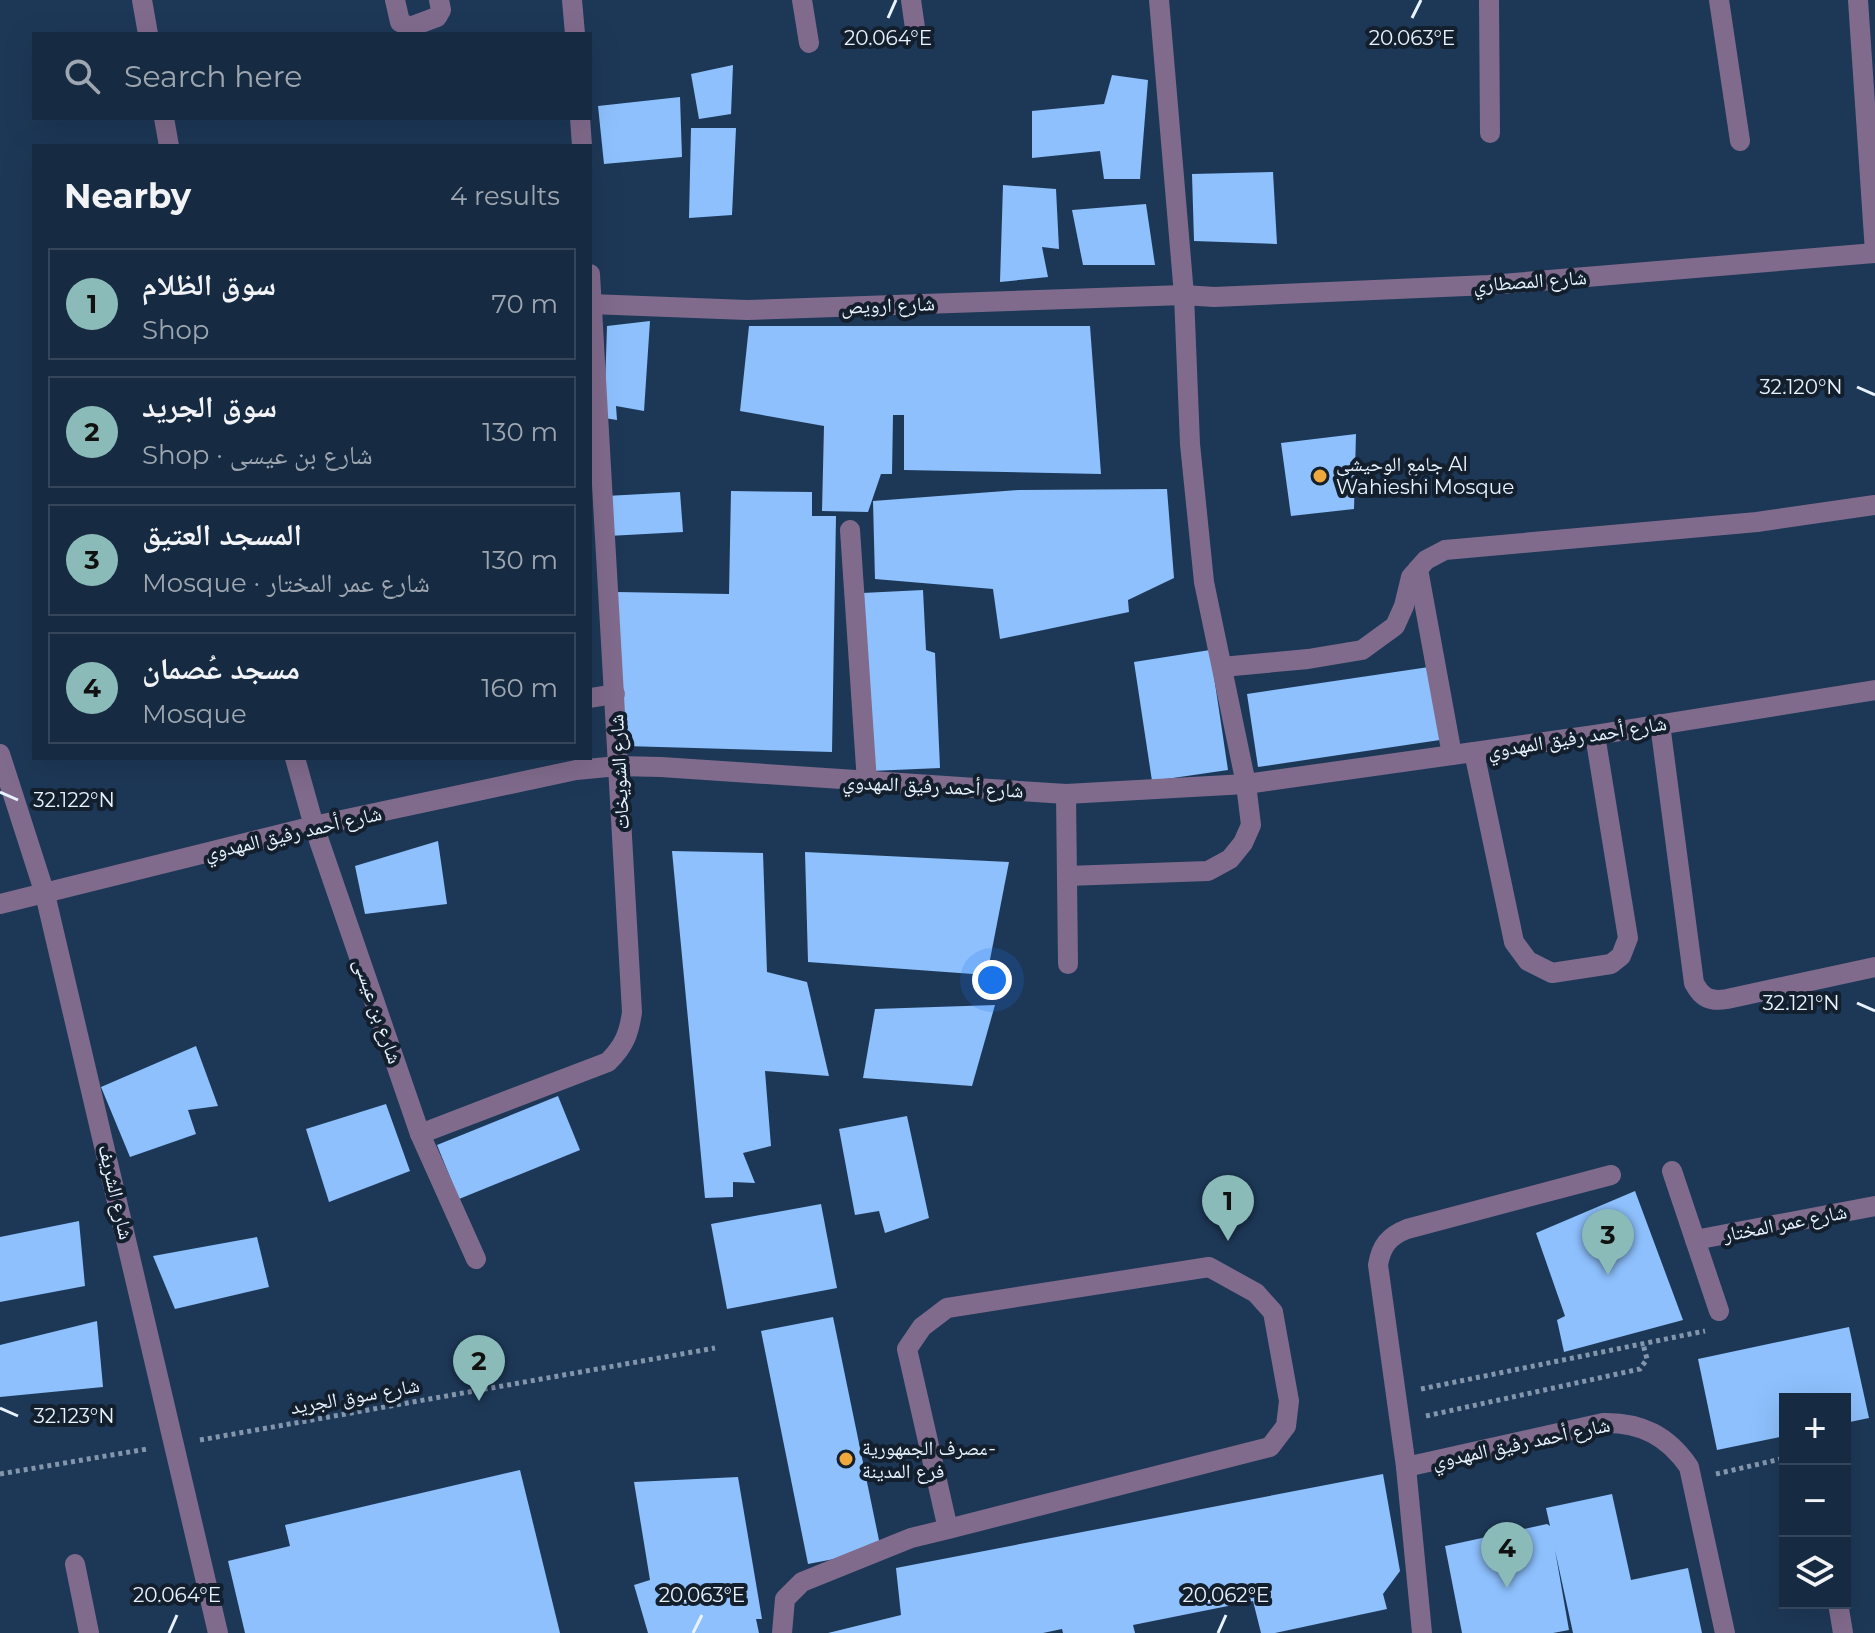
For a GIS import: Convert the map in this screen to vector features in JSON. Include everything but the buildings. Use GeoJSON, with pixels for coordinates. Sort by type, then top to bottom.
{"type":"FeatureCollection","features":[{"type":"Feature","properties":{"kind":"street"},"geometry":{"type":"LineString","coordinates":[[142,0],[148,32]]}},
{"type":"Feature","properties":{"kind":"street"},"geometry":{"type":"LineString","coordinates":[[395,0],[400,22],[410,27],[440,15],[439,0]]}},
{"type":"Feature","properties":{"kind":"street"},"geometry":{"type":"LineString","coordinates":[[572,0],[575,32]]}},
{"type":"Feature","properties":{"kind":"street"},"geometry":{"type":"LineString","coordinates":[[802,0],[809,43]]}},
{"type":"Feature","properties":{"kind":"street"},"geometry":{"type":"LineString","coordinates":[[911,0],[915,28]]}},
{"type":"Feature","properties":{"kind":"street"},"geometry":{"type":"LineString","coordinates":[[1067,876],[1208,871],[1230,859],[1243,843],[1251,825],[1246,784],[1204,582],[1190,444],[1184,295],[1159,0]]}},
{"type":"Feature","properties":{"kind":"street"},"geometry":{"type":"LineString","coordinates":[[1489,0],[1490,133]]}},
{"type":"Feature","properties":{"kind":"street"},"geometry":{"type":"LineString","coordinates":[[1719,0],[1740,141]]}},
{"type":"Feature","properties":{"kind":"street"},"geometry":{"type":"LineString","coordinates":[[1858,0],[1875,252]]}},
{"type":"Feature","properties":{"kind":"street"},"geometry":{"type":"LineString","coordinates":[[164,120],[169,144]]}},
{"type":"Feature","properties":{"kind":"street"},"geometry":{"type":"LineString","coordinates":[[580,120],[582,144]]}},
{"type":"Feature","properties":{"kind":"street","name":"شارع المصطاري"},"geometry":{"type":"LineString","coordinates":[[1184,295],[1214,297],[1489,285],[1875,252]]}},
{"type":"Feature","properties":{"kind":"street","name":"شارع ارويص"},"geometry":{"type":"LineString","coordinates":[[592,304],[747,310],[1184,295]]}},
{"type":"Feature","properties":{"kind":"street","name":"شارع الشويخات"},"geometry":{"type":"LineString","coordinates":[[420,1134],[608,1062],[623,1047],[630,1032],[632,1012],[592,320]]}},
{"type":"Feature","properties":{"kind":"street"},"geometry":{"type":"LineString","coordinates":[[1222,667],[1308,659],[1362,650],[1395,626],[1411,577],[1426,560],[1445,550],[1757,522],[1875,505]]}},
{"type":"Feature","properties":{"kind":"street"},"geometry":{"type":"LineString","coordinates":[[850,530],[867,782]]}},
{"type":"Feature","properties":{"kind":"street"},"geometry":{"type":"LineString","coordinates":[[1418,569],[1452,755]]}},
{"type":"Feature","properties":{"kind":"street","name":"شارع أحمد رفيق المهدوي"},"geometry":{"type":"LineString","coordinates":[[0,904],[314,826],[576,770],[618,766],[1066,794],[1246,784],[1595,735],[1875,690]]}},
{"type":"Feature","properties":{"kind":"street"},"geometry":{"type":"LineString","coordinates":[[592,698],[615,694]]}},
{"type":"Feature","properties":{"kind":"street"},"geometry":{"type":"LineString","coordinates":[[1660,724],[1694,983],[1700,994],[1714,1001],[1727,999],[1875,967]]}},
{"type":"Feature","properties":{"kind":"street"},"geometry":{"type":"LineString","coordinates":[[1474,752],[1514,942],[1528,961],[1552,973],[1611,964],[1621,956],[1628,938],[1595,735]]}},
{"type":"Feature","properties":{"kind":"street","name":"شارع الشريف"},"geometry":{"type":"LineString","coordinates":[[0,754],[45,894],[218,1633]]}},
{"type":"Feature","properties":{"kind":"street","name":"شارع بن عيسى"},"geometry":{"type":"LineString","coordinates":[[296,760],[314,826],[420,1134],[476,1259]]}},
{"type":"Feature","properties":{"kind":"street"},"geometry":{"type":"LineString","coordinates":[[1066,794],[1068,964]]}},
{"type":"Feature","properties":{"kind":"street"},"geometry":{"type":"LineString","coordinates":[[1672,1171],[1719,1311]]}},
{"type":"Feature","properties":{"kind":"street"},"geometry":{"type":"LineString","coordinates":[[1421,1633],[1406,1467],[1378,1265],[1386,1242],[1395,1233],[1407,1229],[1611,1175]]}},
{"type":"Feature","properties":{"kind":"street","name":"شارع عمر المختار"},"geometry":{"type":"LineString","coordinates":[[1695,1240],[1875,1206]]}},
{"type":"Feature","properties":{"kind":"street"},"geometry":{"type":"LineString","coordinates":[[782,1633],[785,1599],[802,1582],[911,1538],[948,1529],[1270,1447],[1286,1426],[1289,1401],[1273,1312],[1256,1293],[1209,1267],[947,1308],[922,1327],[907,1349],[948,1529]]}},
{"type":"Feature","properties":{"kind":"street","name":"شارع أحمد رفيق المهدوي"},"geometry":{"type":"LineString","coordinates":[[1406,1467],[1603,1423],[1619,1422],[1648,1429],[1679,1451],[1689,1467],[1725,1633]]}},
{"type":"Feature","properties":{"kind":"street"},"geometry":{"type":"LineString","coordinates":[[75,1564],[89,1633]]}},
{"type":"Feature","properties":{"kind":"street"},"geometry":{"type":"LineString","coordinates":[[1839,1609],[1843,1633]]}},
{"type":"Feature","properties":{"kind":"path"},"geometry":{"type":"LineString","coordinates":[[1396,1394],[1704,1331]]}},
{"type":"Feature","properties":{"kind":"path"},"geometry":{"type":"LineString","coordinates":[[1400,1422],[1640,1369],[1647,1359],[1643,1344]]}},
{"type":"Feature","properties":{"kind":"path","name":"شارع سوق الجريد"},"geometry":{"type":"LineString","coordinates":[[0,1474],[715,1348]]}},
{"type":"Feature","properties":{"kind":"path"},"geometry":{"type":"LineString","coordinates":[[1693,1480],[1779,1459]]}},
{"type":"Feature","properties":{"kind":"place","name":"جامع الوحيشي Al Wahieshi Mosque"},"geometry":{"type":"Point","coordinates":[1320,476]}},
{"type":"Feature","properties":{"kind":"place","name":"سوق الظلام"},"geometry":{"type":"Point","coordinates":[1228,1241]}},
{"type":"Feature","properties":{"kind":"place","name":"المسجد العتيق"},"geometry":{"type":"Point","coordinates":[1608,1275]}},
{"type":"Feature","properties":{"kind":"place","name":"سوق الجريد"},"geometry":{"type":"Point","coordinates":[479,1401]}},
{"type":"Feature","properties":{"kind":"place","name":"مصرف الجمهورية- فرع المدينة"},"geometry":{"type":"Point","coordinates":[846,1459]}},
{"type":"Feature","properties":{"kind":"place","name":"مسجد عُصمان"},"geometry":{"type":"Point","coordinates":[1507,1588]}}]}
